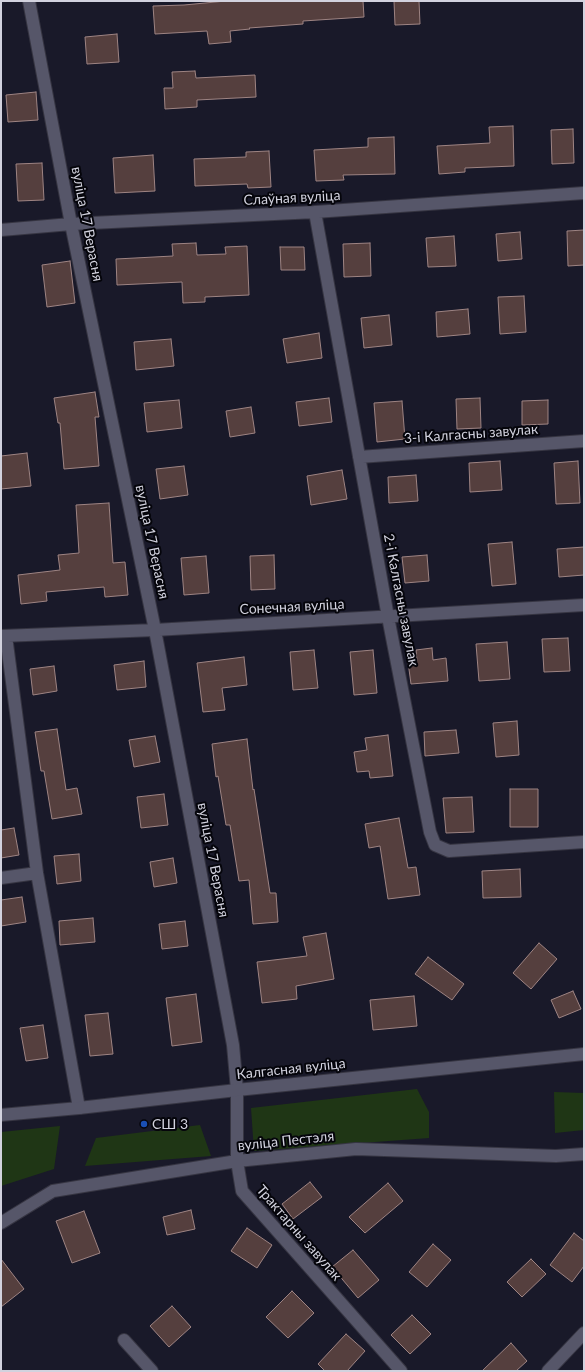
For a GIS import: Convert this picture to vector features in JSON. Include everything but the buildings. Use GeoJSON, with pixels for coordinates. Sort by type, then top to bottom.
{"type":"FeatureCollection","features":[{"type":"Feature","properties":{"kind":"street","name":"вуліца 17 Верасня"},"geometry":{"type":"LineString","coordinates":[[30,1],[71,224],[154,630],[233,1045],[238,1090]]}},
{"type":"Feature","properties":{"kind":"street","name":"Слаўная вуліца"},"geometry":{"type":"LineString","coordinates":[[1,230],[71,224],[315,212],[584,193]]}},
{"type":"Feature","properties":{"kind":"street","name":"2-і Калгасны завулак"},"geometry":{"type":"LineString","coordinates":[[315,212],[388,617],[430,832],[435,845],[450,851],[584,842]]}},
{"type":"Feature","properties":{"kind":"street","name":"3-і Калгасны завулак"},"geometry":{"type":"LineString","coordinates":[[359,457],[584,441]]}},
{"type":"Feature","properties":{"kind":"street","name":"Сонечная вуліца"},"geometry":{"type":"LineString","coordinates":[[3,636],[154,630],[584,604]]}},
{"type":"Feature","properties":{"kind":"street"},"geometry":{"type":"LineString","coordinates":[[3,636],[37,873],[79,1108]]}},
{"type":"Feature","properties":{"kind":"street"},"geometry":{"type":"LineString","coordinates":[[1,878],[37,873]]}},
{"type":"Feature","properties":{"kind":"street","name":"Калгасная вуліца"},"geometry":{"type":"LineString","coordinates":[[1,1115],[584,1054]]}},
{"type":"Feature","properties":{"kind":"street","name":"Трактарны завулак"},"geometry":{"type":"LineString","coordinates":[[238,1090],[238,1161],[242,1191],[401,1371]]}},
{"type":"Feature","properties":{"kind":"street","name":"вуліца Пестэля"},"geometry":{"type":"LineString","coordinates":[[1,1223],[53,1192],[238,1161],[356,1149],[556,1156],[584,1154]]}},
{"type":"Feature","properties":{"kind":"street"},"geometry":{"type":"LineString","coordinates":[[548,1371],[584,1333]]}},
{"type":"Feature","properties":{"kind":"street"},"geometry":{"type":"LineString","coordinates":[[124,1340],[152,1371]]}},
{"type":"Feature","properties":{"kind":"green space"},"geometry":{"type":"Polygon","coordinates":[[[417,1089],[429,1112],[429,1138],[254,1151],[251,1108],[417,1089]]]}},
{"type":"Feature","properties":{"kind":"green space"},"geometry":{"type":"Polygon","coordinates":[[[554,1092],[584,1093],[584,1130],[555,1133],[554,1092]]]}},
{"type":"Feature","properties":{"kind":"green space"},"geometry":{"type":"Polygon","coordinates":[[[200,1125],[211,1156],[85,1166],[96,1138],[200,1125]]]}},
{"type":"Feature","properties":{"kind":"green space"},"geometry":{"type":"Polygon","coordinates":[[[60,1126],[54,1169],[1,1186],[1,1132],[60,1126]]]}},
{"type":"Feature","properties":{"kind":"place","name":"СШ 3"},"geometry":{"type":"Point","coordinates":[144,1124]}}]}
